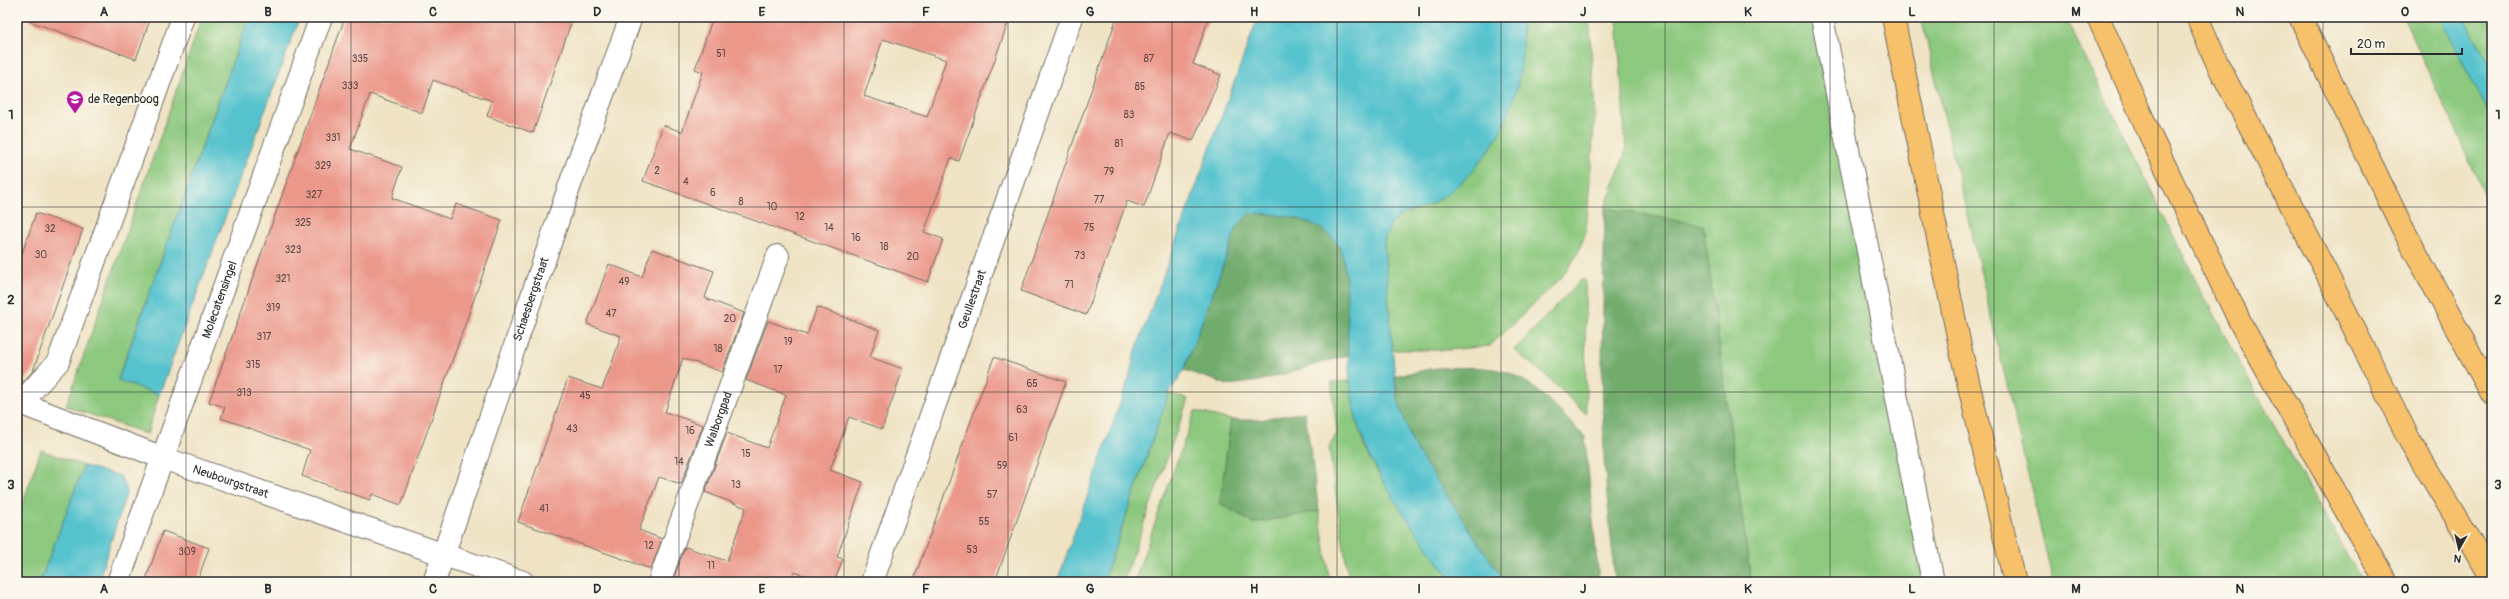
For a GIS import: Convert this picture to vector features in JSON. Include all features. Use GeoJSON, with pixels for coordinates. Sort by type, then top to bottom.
{"type":"FeatureCollection","features":[{"type":"Feature","properties":{"kind":"highway"},"geometry":{"type":"LineString","coordinates":[[1893,17],[1962,356],[2015,582]]}},
{"type":"Feature","properties":{"kind":"highway"},"geometry":{"type":"LineString","coordinates":[[2098,17],[2150,135],[2242,326],[2386,582]]}},
{"type":"Feature","properties":{"kind":"highway"},"geometry":{"type":"LineString","coordinates":[[2197,17],[2218,65],[2326,272],[2410,441],[2492,578]]}},
{"type":"Feature","properties":{"kind":"highway"},"geometry":{"type":"LineString","coordinates":[[2300,17],[2402,227],[2492,394]]}},
{"type":"Feature","properties":{"kind":"street"},"geometry":{"type":"LineString","coordinates":[[18,404],[58,362],[183,17]]}},
{"type":"Feature","properties":{"kind":"street","name":"Molecatensingel"},"geometry":{"type":"LineString","coordinates":[[118,582],[320,17]]}},
{"type":"Feature","properties":{"kind":"street","name":"Schaesbergstraat"},"geometry":{"type":"LineString","coordinates":[[434,582],[572,179],[631,17]]}},
{"type":"Feature","properties":{"kind":"street","name":"Geullestraat"},"geometry":{"type":"LineString","coordinates":[[872,582],[1072,17]]}},
{"type":"Feature","properties":{"kind":"street"},"geometry":{"type":"LineString","coordinates":[[1822,17],[1933,582]]}},
{"type":"Feature","properties":{"kind":"street","name":"Walborgpad"},"geometry":{"type":"LineString","coordinates":[[659,582],[778,256]]}},
{"type":"Feature","properties":{"kind":"street","name":"Neubourgstraat"},"geometry":{"type":"LineString","coordinates":[[18,404],[163,458],[443,555]]}},
{"type":"Feature","properties":{"kind":"street"},"geometry":{"type":"LineString","coordinates":[[443,555],[523,582]]}},
{"type":"Feature","properties":{"kind":"green space"},"geometry":{"type":"Polygon","coordinates":[[[202,17],[249,17],[118,379],[159,395],[147,434],[66,406],[202,17]]]}},
{"type":"Feature","properties":{"kind":"green space"},"geometry":{"type":"Polygon","coordinates":[[[1520,17],[1589,17],[1595,114],[1586,232],[1577,255],[1561,278],[1490,346],[1447,350],[1392,350],[1384,242],[1388,227],[1397,217],[1437,201],[1523,37],[1520,17]]]}},
{"type":"Feature","properties":{"kind":"green space"},"geometry":{"type":"Polygon","coordinates":[[[1617,17],[1814,17],[1923,582],[1751,582],[1703,226],[1605,208],[1626,151],[1617,17]]]}},
{"type":"Feature","properties":{"kind":"green space"},"geometry":{"type":"Polygon","coordinates":[[[1921,17],[2065,17],[2201,291],[2246,375],[2363,582],[2053,582],[1921,17]]]}},
{"type":"Feature","properties":{"kind":"green space"},"geometry":{"type":"Polygon","coordinates":[[[2403,17],[2439,17],[2492,119],[2492,210],[2403,17]]]}},
{"type":"Feature","properties":{"kind":"green space"},"geometry":{"type":"Polygon","coordinates":[[[2463,17],[2492,17],[2492,67],[2463,17]]]}},
{"type":"Feature","properties":{"kind":"green space"},"geometry":{"type":"Polygon","coordinates":[[[1605,208],[1703,225],[1751,582],[1615,582],[1604,460],[1602,363],[1605,208]]]}},
{"type":"Feature","properties":{"kind":"green space"},"geometry":{"type":"Polygon","coordinates":[[[1250,213],[1286,216],[1311,223],[1321,228],[1331,236],[1338,245],[1342,255],[1347,282],[1348,355],[1260,381],[1228,385],[1184,370],[1238,225],[1250,213]]]}},
{"type":"Feature","properties":{"kind":"green space"},"geometry":{"type":"Polygon","coordinates":[[[1581,280],[1585,280],[1586,414],[1544,374],[1514,350],[1581,280]]]}},
{"type":"Feature","properties":{"kind":"green space"},"geometry":{"type":"Polygon","coordinates":[[[1463,367],[1492,369],[1500,370],[1520,378],[1540,393],[1585,437],[1599,582],[1505,582],[1413,445],[1400,411],[1395,376],[1436,368],[1463,367]]]}},
{"type":"Feature","properties":{"kind":"green space"},"geometry":{"type":"Polygon","coordinates":[[[1351,381],[1356,417],[1364,446],[1380,475],[1452,582],[1349,582],[1329,448],[1337,433],[1331,382],[1351,381]]]}},
{"type":"Feature","properties":{"kind":"green space"},"geometry":{"type":"Polygon","coordinates":[[[1169,393],[1188,399],[1123,582],[1103,582],[1169,393]]]}},
{"type":"Feature","properties":{"kind":"green space"},"geometry":{"type":"Polygon","coordinates":[[[1195,411],[1231,420],[1220,503],[1253,523],[1319,511],[1330,582],[1134,582],[1195,411]]]}},
{"type":"Feature","properties":{"kind":"green space"},"geometry":{"type":"Polygon","coordinates":[[[1305,412],[1319,511],[1253,523],[1220,503],[1231,420],[1259,420],[1305,412]]]}},
{"type":"Feature","properties":{"kind":"green space"},"geometry":{"type":"Polygon","coordinates":[[[41,450],[84,466],[40,582],[17,582],[17,520],[41,450]]]}},
{"type":"Feature","properties":{"kind":"water"},"geometry":{"type":"Polygon","coordinates":[[[249,17],[300,17],[159,395],[118,380],[249,17]]]}},
{"type":"Feature","properties":{"kind":"water"},"geometry":{"type":"Polygon","coordinates":[[[1258,17],[1520,17],[1522,44],[1520,70],[1515,96],[1506,120],[1493,144],[1478,165],[1459,184],[1429,205],[1398,217],[1388,231],[1384,242],[1396,394],[1413,445],[1505,582],[1452,582],[1397,503],[1384,483],[1373,461],[1363,440],[1356,418],[1350,385],[1346,280],[1342,254],[1338,245],[1320,228],[1310,223],[1274,214],[1250,213],[1238,225],[1184,370],[1169,393],[1103,582],[1057,582],[1129,378],[1135,353],[1258,17]]]}},
{"type":"Feature","properties":{"kind":"water"},"geometry":{"type":"Polygon","coordinates":[[[2439,17],[2463,17],[2492,67],[2492,119],[2439,17]]]}},
{"type":"Feature","properties":{"kind":"water"},"geometry":{"type":"Polygon","coordinates":[[[84,466],[120,476],[127,491],[98,582],[40,582],[84,466]]]}},
{"type":"Feature","properties":{"kind":"building"},"geometry":{"type":"Polygon","coordinates":[[[29,17],[151,17],[136,59],[29,21],[29,17]]]}},
{"type":"Feature","properties":{"kind":"building"},"geometry":{"type":"Polygon","coordinates":[[[345,17],[573,17],[533,133],[487,116],[492,101],[433,80],[422,113],[370,94],[350,149],[402,167],[392,198],[450,219],[456,204],[502,220],[401,505],[372,494],[370,500],[302,476],[310,450],[221,418],[225,407],[209,402],[345,17]]]}},
{"type":"Feature","properties":{"kind":"building"},"geometry":{"type":"Polygon","coordinates":[[[713,17],[1010,17],[959,161],[951,158],[924,232],[943,239],[928,282],[643,181],[663,125],[682,132],[703,72],[695,69],[713,17]],[[883,39],[864,96],[927,117],[946,60],[883,39]]]}},
{"type":"Feature","properties":{"kind":"building"},"geometry":{"type":"Polygon","coordinates":[[[1117,17],[1209,17],[1193,64],[1221,75],[1193,141],[1170,133],[1144,207],[1127,201],[1086,315],[1021,291],[1117,17]]]}},
{"type":"Feature","properties":{"kind":"building"},"geometry":{"type":"Polygon","coordinates":[[[36,213],[83,229],[33,371],[17,388],[17,268],[36,213]]]}},
{"type":"Feature","properties":{"kind":"building"},"geometry":{"type":"Polygon","coordinates":[[[652,249],[714,271],[705,298],[744,313],[722,372],[683,358],[665,412],[703,425],[681,484],[659,477],[639,530],[662,539],[651,569],[518,522],[568,378],[602,389],[612,363],[621,336],[587,324],[609,264],[642,277],[652,249]]]}},
{"type":"Feature","properties":{"kind":"building"},"geometry":{"type":"Polygon","coordinates":[[[817,307],[879,330],[870,357],[903,369],[882,429],[849,417],[830,470],[863,482],[837,557],[843,559],[834,582],[825,582],[794,572],[790,582],[689,582],[674,577],[685,547],[727,561],[746,508],[705,492],[727,433],[767,448],[786,395],[746,380],[768,321],[807,335],[817,307]]]}},
{"type":"Feature","properties":{"kind":"building"},"geometry":{"type":"Polygon","coordinates":[[[994,357],[1066,382],[995,582],[913,582],[994,357]]]}},
{"type":"Feature","properties":{"kind":"building"},"geometry":{"type":"Polygon","coordinates":[[[163,531],[209,548],[197,582],[145,582],[163,531]]]}},
{"type":"Feature","properties":{"kind":"place","name":"de Regenboog"},"geometry":{"type":"Point","coordinates":[75,114]}}]}
